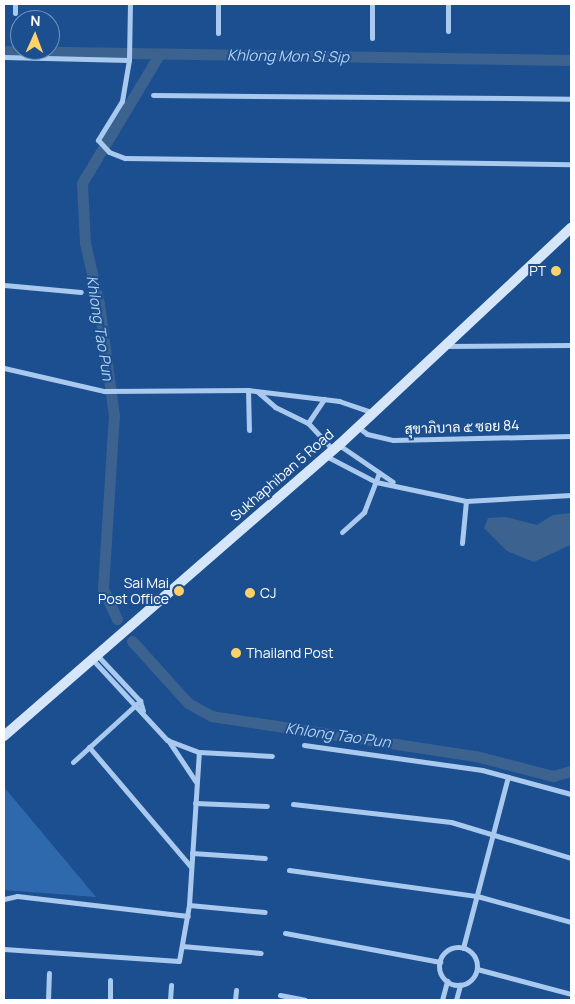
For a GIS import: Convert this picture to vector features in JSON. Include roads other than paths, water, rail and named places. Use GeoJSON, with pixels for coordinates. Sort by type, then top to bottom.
{"type":"FeatureCollection","features":[{"type":"Feature","properties":{"kind":"main road","name":"Sukhaphiban 5 Road"},"geometry":{"type":"LineString","coordinates":[[4,736],[333,450],[571,228]]}},
{"type":"Feature","properties":{"kind":"street"},"geometry":{"type":"LineString","coordinates":[[130,4],[127,88],[98,140],[109,152],[125,158],[571,164]]}},
{"type":"Feature","properties":{"kind":"street"},"geometry":{"type":"LineString","coordinates":[[218,4],[218,33]]}},
{"type":"Feature","properties":{"kind":"street"},"geometry":{"type":"LineString","coordinates":[[372,4],[372,38]]}},
{"type":"Feature","properties":{"kind":"street"},"geometry":{"type":"LineString","coordinates":[[448,4],[448,31]]}},
{"type":"Feature","properties":{"kind":"street"},"geometry":{"type":"LineString","coordinates":[[4,57],[129,58]]}},
{"type":"Feature","properties":{"kind":"street"},"geometry":{"type":"LineString","coordinates":[[153,95],[571,100]]}},
{"type":"Feature","properties":{"kind":"street"},"geometry":{"type":"LineString","coordinates":[[4,285],[81,292]]}},
{"type":"Feature","properties":{"kind":"street"},"geometry":{"type":"LineString","coordinates":[[446,346],[571,345]]}},
{"type":"Feature","properties":{"kind":"street"},"geometry":{"type":"LineString","coordinates":[[4,368],[104,391],[248,390],[324,399],[374,413]]}},
{"type":"Feature","properties":{"kind":"street"},"geometry":{"type":"LineString","coordinates":[[248,390],[249,430]]}},
{"type":"Feature","properties":{"kind":"street"},"geometry":{"type":"LineString","coordinates":[[258,391],[275,407],[308,423],[333,450],[376,482],[395,484],[466,501],[571,495]]}},
{"type":"Feature","properties":{"kind":"street"},"geometry":{"type":"LineString","coordinates":[[308,423],[324,399]]}},
{"type":"Feature","properties":{"kind":"street","name":"สุขาภิบาล ๕ ซอย 84"},"geometry":{"type":"LineString","coordinates":[[358,426],[367,434],[393,440],[571,436]]}},
{"type":"Feature","properties":{"kind":"street"},"geometry":{"type":"LineString","coordinates":[[333,450],[379,473],[395,484]]}},
{"type":"Feature","properties":{"kind":"street"},"geometry":{"type":"LineString","coordinates":[[342,532],[364,512],[379,473]]}},
{"type":"Feature","properties":{"kind":"street"},"geometry":{"type":"LineString","coordinates":[[462,543],[466,501]]}},
{"type":"Feature","properties":{"kind":"street"},"geometry":{"type":"LineString","coordinates":[[95,657],[140,701],[143,712]]}},
{"type":"Feature","properties":{"kind":"street"},"geometry":{"type":"LineString","coordinates":[[95,657],[167,740],[196,782]]}},
{"type":"Feature","properties":{"kind":"street"},"geometry":{"type":"LineString","coordinates":[[73,762],[140,701]]}},
{"type":"Feature","properties":{"kind":"street"},"geometry":{"type":"LineString","coordinates":[[167,740],[199,752],[272,756]]}},
{"type":"Feature","properties":{"kind":"street"},"geometry":{"type":"LineString","coordinates":[[304,745],[508,777],[571,794]]}},
{"type":"Feature","properties":{"kind":"street"},"geometry":{"type":"LineString","coordinates":[[89,747],[191,867]]}},
{"type":"Feature","properties":{"kind":"street"},"geometry":{"type":"LineString","coordinates":[[4,950],[171,963],[179,961],[188,916],[199,752]]}},
{"type":"Feature","properties":{"kind":"street"},"geometry":{"type":"LineString","coordinates":[[463,948],[508,777]]}},
{"type":"Feature","properties":{"kind":"street"},"geometry":{"type":"LineString","coordinates":[[195,803],[267,806]]}},
{"type":"Feature","properties":{"kind":"street"},"geometry":{"type":"LineString","coordinates":[[293,804],[451,822],[492,837],[571,858]]}},
{"type":"Feature","properties":{"kind":"street"},"geometry":{"type":"LineString","coordinates":[[192,854],[265,858]]}},
{"type":"Feature","properties":{"kind":"street"},"geometry":{"type":"LineString","coordinates":[[289,870],[477,896],[571,922]]}},
{"type":"Feature","properties":{"kind":"street"},"geometry":{"type":"LineString","coordinates":[[4,899],[17,896],[188,916]]}},
{"type":"Feature","properties":{"kind":"street"},"geometry":{"type":"LineString","coordinates":[[189,905],[265,912]]}},
{"type":"Feature","properties":{"kind":"street"},"geometry":{"type":"LineString","coordinates":[[285,933],[440,962]]}},
{"type":"Feature","properties":{"kind":"street"},"geometry":{"type":"LineString","coordinates":[[182,946],[261,953]]}},
{"type":"Feature","properties":{"kind":"street"},"geometry":{"type":"LineString","coordinates":[[440,962],[447,951],[463,948],[473,954],[477,970],[471,980],[460,985],[447,981]]}},
{"type":"Feature","properties":{"kind":"street"},"geometry":{"type":"LineString","coordinates":[[440,962],[447,981],[442,1000]]}},
{"type":"Feature","properties":{"kind":"street"},"geometry":{"type":"LineString","coordinates":[[477,970],[571,994]]}},
{"type":"Feature","properties":{"kind":"street"},"geometry":{"type":"LineString","coordinates":[[48,1000],[49,973]]}},
{"type":"Feature","properties":{"kind":"street"},"geometry":{"type":"LineString","coordinates":[[110,980],[110,1000]]}},
{"type":"Feature","properties":{"kind":"street"},"geometry":{"type":"LineString","coordinates":[[170,1000],[171,985]]}},
{"type":"Feature","properties":{"kind":"street"},"geometry":{"type":"LineString","coordinates":[[456,1000],[460,985]]}},
{"type":"Feature","properties":{"kind":"street"},"geometry":{"type":"LineString","coordinates":[[235,1000],[236,990]]}},
{"type":"Feature","properties":{"kind":"street"},"geometry":{"type":"LineString","coordinates":[[280,995],[305,1000]]}},
{"type":"Feature","properties":{"kind":"waterway","name":"Khlong Mon Si Sip"},"geometry":{"type":"LineString","coordinates":[[4,51],[571,60]]}},
{"type":"Feature","properties":{"kind":"waterway","name":"Khlong Tao Pun"},"geometry":{"type":"LineString","coordinates":[[117,619],[103,589],[114,416],[99,304],[85,243],[82,183],[159,55]]}},
{"type":"Feature","properties":{"kind":"waterway","name":"Khlong Tao Pun"},"geometry":{"type":"LineString","coordinates":[[132,641],[188,703],[211,716],[476,756],[553,776],[571,771]]}},
{"type":"Feature","properties":{"kind":"place","name":"PT"},"geometry":{"type":"Point","coordinates":[556,271]}},
{"type":"Feature","properties":{"kind":"place","name":"Sai Mai Post Office"},"geometry":{"type":"Point","coordinates":[179,591]}},
{"type":"Feature","properties":{"kind":"place","name":"CJ"},"geometry":{"type":"Point","coordinates":[250,593]}},
{"type":"Feature","properties":{"kind":"place","name":"Thailand Post"},"geometry":{"type":"Point","coordinates":[236,653]}}]}
